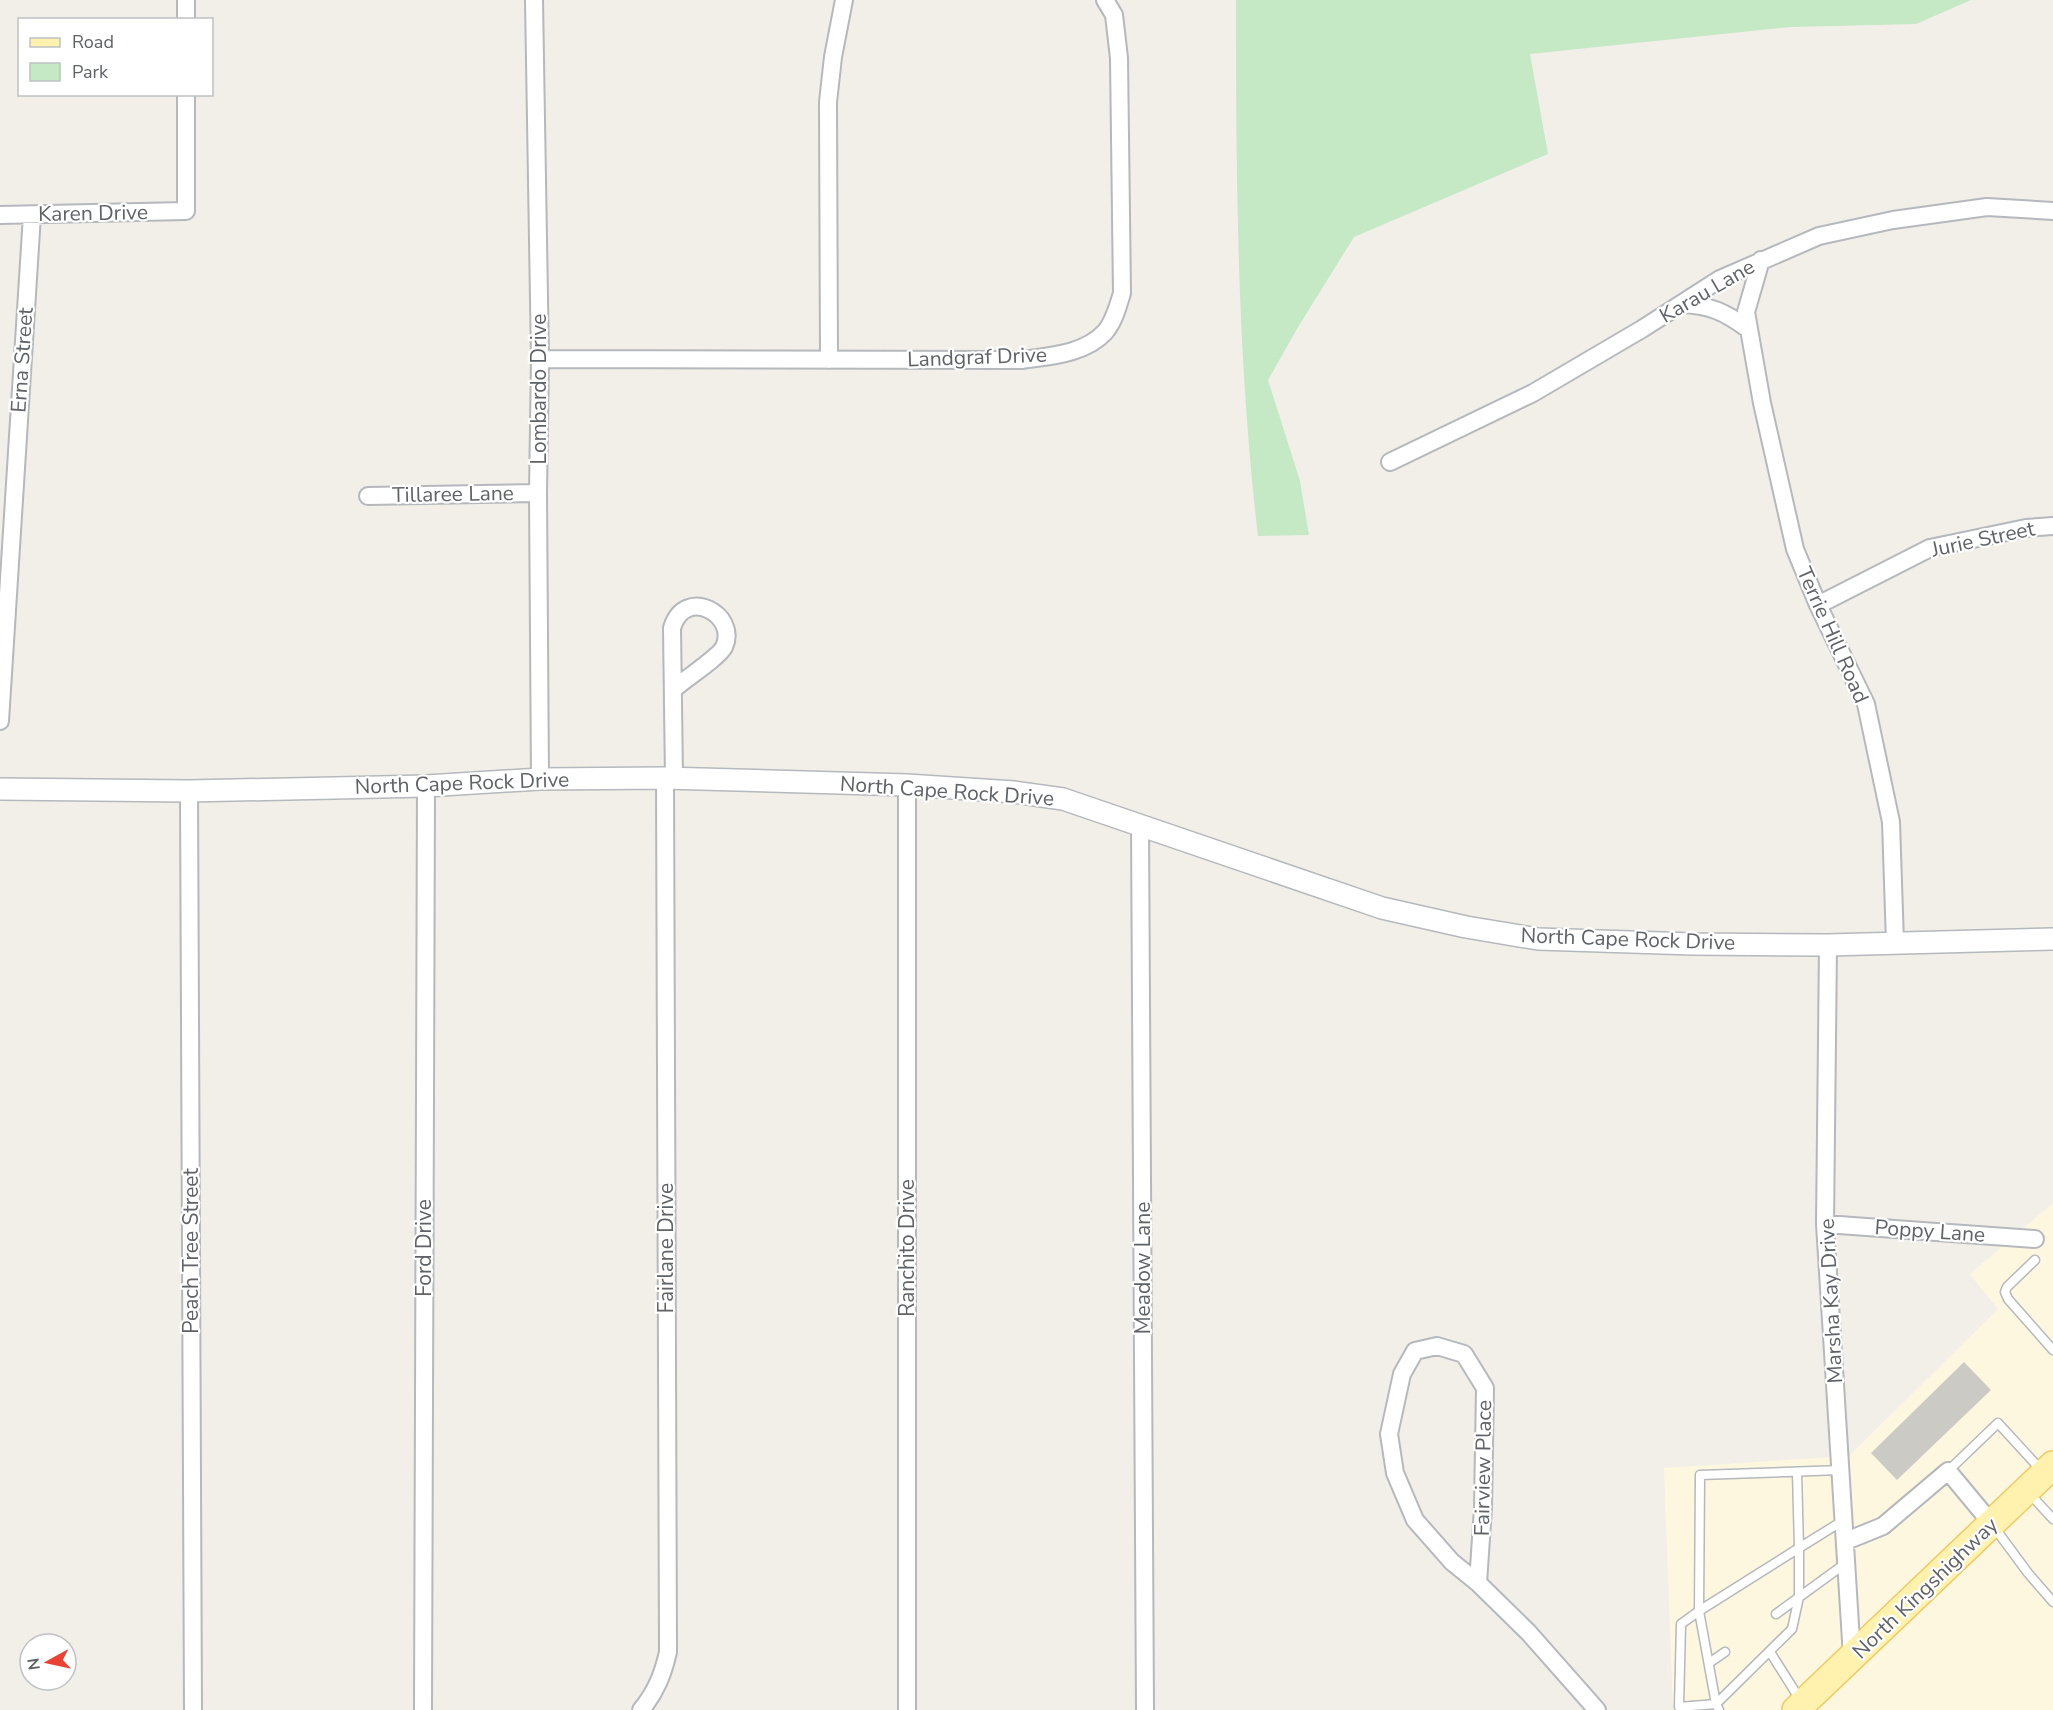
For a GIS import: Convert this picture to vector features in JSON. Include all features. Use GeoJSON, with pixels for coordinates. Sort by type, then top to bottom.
{"type":"FeatureCollection","features":[{"type":"Feature","properties":{"kind":"main road","name":"North Kingshighway"},"geometry":{"type":"LineString","coordinates":[[1799,1707],[2041,1476]]}},
{"type":"Feature","properties":{"kind":"street"},"geometry":{"type":"LineString","coordinates":[[186,0],[186,18]]}},
{"type":"Feature","properties":{"kind":"street","name":"Lombardo Drive"},"geometry":{"type":"LineString","coordinates":[[534,0],[540,360],[538,493],[540,779]]}},
{"type":"Feature","properties":{"kind":"street"},"geometry":{"type":"LineString","coordinates":[[829,360],[828,102],[833,57],[844,0]]}},
{"type":"Feature","properties":{"kind":"street","name":"Landgraf Drive"},"geometry":{"type":"LineString","coordinates":[[540,360],[1023,360],[1057,355],[1085,347],[1105,331],[1116,314],[1122,293],[1119,58],[1114,15],[1105,0]]}},
{"type":"Feature","properties":{"kind":"street","name":"Karen Drive"},"geometry":{"type":"LineString","coordinates":[[0,215],[186,211],[186,96]]}},
{"type":"Feature","properties":{"kind":"street","name":"Karau Lane"},"geometry":{"type":"LineString","coordinates":[[1390,462],[1533,393],[1719,279],[1820,236],[1893,220],[1987,207],[2053,211]]}},
{"type":"Feature","properties":{"kind":"street","name":"Erna Street"},"geometry":{"type":"LineString","coordinates":[[0,721],[32,215]]}},
{"type":"Feature","properties":{"kind":"street","name":"Terrie Hill Road"},"geometry":{"type":"LineString","coordinates":[[1761,260],[1746,312],[1748,329],[1795,549],[1818,605],[1866,704],[1891,822],[1894,943]]}},
{"type":"Feature","properties":{"kind":"street"},"geometry":{"type":"LineString","coordinates":[[1681,304],[1703,305],[1728,314],[1748,329]]}},
{"type":"Feature","properties":{"kind":"street","name":"Tillaree Lane"},"geometry":{"type":"LineString","coordinates":[[368,496],[538,493]]}},
{"type":"Feature","properties":{"kind":"street","name":"Jurie Street"},"geometry":{"type":"LineString","coordinates":[[1818,605],[1930,548],[2026,528],[2053,526]]}},
{"type":"Feature","properties":{"kind":"street","name":"Fairlane Drive"},"geometry":{"type":"LineString","coordinates":[[641,1710],[655,1692],[664,1672],[668,1652],[670,778],[674,688],[672,628],[682,610],[692,606],[712,609],[725,629],[724,647],[674,688]]}},
{"type":"Feature","properties":{"kind":"street","name":"North Cape Rock Drive"},"geometry":{"type":"LineString","coordinates":[[0,789],[189,791],[426,786],[540,779],[670,778],[907,785],[1014,792],[1063,799],[1382,908],[1466,927],[1538,939],[1828,945],[2053,939]]}},
{"type":"Feature","properties":{"kind":"street","name":"Ranchito Drive"},"geometry":{"type":"LineString","coordinates":[[907,785],[907,1710]]}},
{"type":"Feature","properties":{"kind":"street","name":"Ford Drive"},"geometry":{"type":"LineString","coordinates":[[423,1710],[426,786]]}},
{"type":"Feature","properties":{"kind":"street","name":"Peach Tree Street"},"geometry":{"type":"LineString","coordinates":[[189,791],[194,1710]]}},
{"type":"Feature","properties":{"kind":"street","name":"Meadow Lane"},"geometry":{"type":"LineString","coordinates":[[1140,825],[1145,1710]]}},
{"type":"Feature","properties":{"kind":"street","name":"Marsha Kay Drive"},"geometry":{"type":"LineString","coordinates":[[1828,945],[1825,1224],[1852,1657]]}},
{"type":"Feature","properties":{"kind":"street","name":"Poppy Lane"},"geometry":{"type":"LineString","coordinates":[[1825,1224],[2035,1239]]}},
{"type":"Feature","properties":{"kind":"street","name":"Fairview Place"},"geometry":{"type":"LineString","coordinates":[[1478,1583],[1483,1508],[1485,1388],[1464,1354],[1437,1346],[1415,1351],[1402,1374],[1389,1434],[1395,1473],[1415,1520],[1452,1562],[1478,1583],[1529,1633],[1597,1710]]}},
{"type":"Feature","properties":{"kind":"street"},"geometry":{"type":"LineString","coordinates":[[1846,1541],[1883,1526],[1948,1471],[1992,1524]]}},
{"type":"Feature","properties":{"kind":"lane"},"geometry":{"type":"LineString","coordinates":[[2035,1260],[2007,1287],[2005,1292],[2008,1299],[2053,1350]]}},
{"type":"Feature","properties":{"kind":"lane"},"geometry":{"type":"LineString","coordinates":[[1948,1471],[1998,1423],[2041,1476],[2053,1519]]}},
{"type":"Feature","properties":{"kind":"lane"},"geometry":{"type":"LineString","coordinates":[[1717,1707],[1699,1611],[1700,1475],[1841,1470]]}},
{"type":"Feature","properties":{"kind":"lane"},"geometry":{"type":"LineString","coordinates":[[1797,1472],[1799,1548],[1799,1597],[1792,1629],[1717,1707],[1679,1707],[1681,1624],[1699,1611],[1799,1548],[1844,1520]]}},
{"type":"Feature","properties":{"kind":"lane"},"geometry":{"type":"LineString","coordinates":[[1992,1524],[2028,1574],[2053,1602]]}},
{"type":"Feature","properties":{"kind":"lane"},"geometry":{"type":"LineString","coordinates":[[1776,1614],[1846,1563]]}},
{"type":"Feature","properties":{"kind":"lane"},"geometry":{"type":"LineString","coordinates":[[1709,1663],[1725,1652]]}},
{"type":"Feature","properties":{"kind":"lane"},"geometry":{"type":"LineString","coordinates":[[1770,1652],[1799,1707]]}},
{"type":"Feature","properties":{"kind":"shaded area"},"geometry":{"type":"Polygon","coordinates":[[[2053,1203],[2053,1710],[1673,1710],[1664,1468],[1849,1456],[1998,1309],[1970,1274],[2053,1203]]]}},
{"type":"Feature","properties":{"kind":"green space"},"geometry":{"type":"Polygon","coordinates":[[[1236,0],[1971,0],[1916,24],[1790,27],[1530,54],[1548,154],[1354,237],[1268,380],[1300,481],[1309,535],[1258,536],[1246,402],[1239,268],[1236,0]]]}},
{"type":"Feature","properties":{"kind":"building"},"geometry":{"type":"Polygon","coordinates":[[[1964,1362],[1991,1390],[1897,1480],[1871,1453],[1964,1362]]]}}]}
